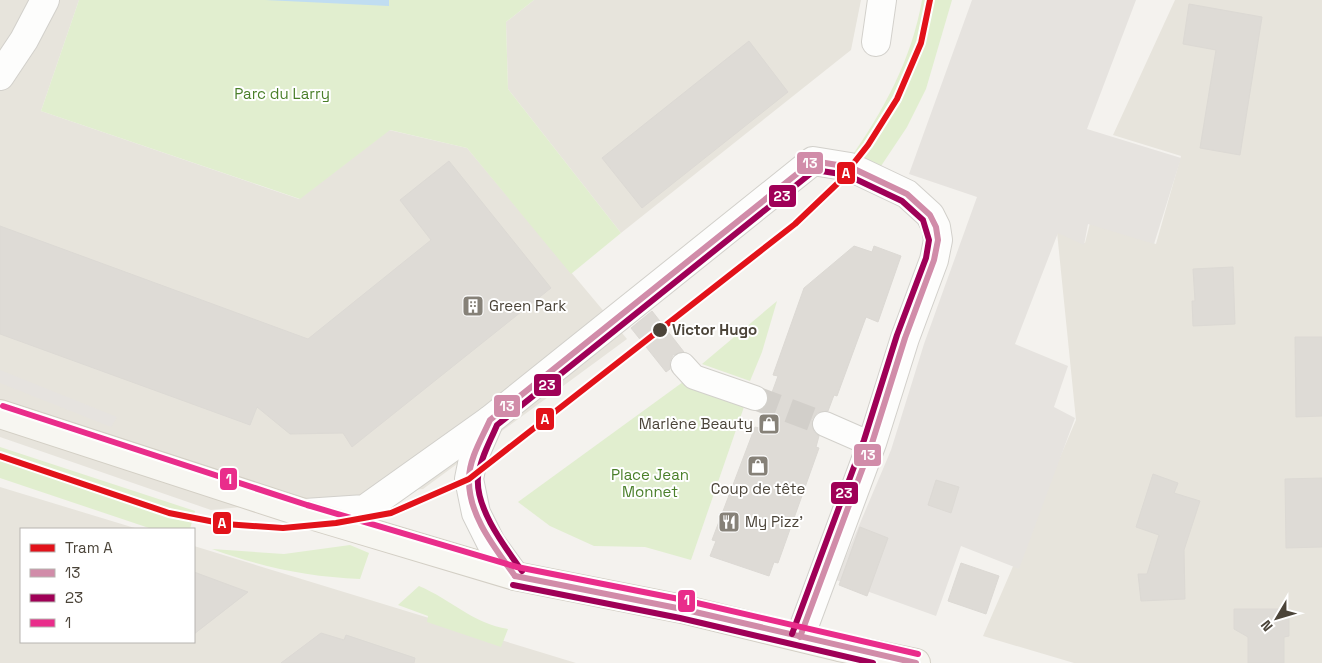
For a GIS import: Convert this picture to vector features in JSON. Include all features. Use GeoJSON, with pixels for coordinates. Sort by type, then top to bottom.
{"type":"FeatureCollection","features":[{"type":"Feature","properties":{"kind":"main road"},"geometry":{"type":"LineString","coordinates":[[0,414],[304,514],[516,576],[682,609],[916,663]]}},
{"type":"Feature","properties":{"kind":"street"},"geometry":{"type":"LineString","coordinates":[[0,76],[24,40],[45,0]]}},
{"type":"Feature","properties":{"kind":"street"},"geometry":{"type":"LineString","coordinates":[[876,42],[882,0]]}},
{"type":"Feature","properties":{"kind":"street"},"geometry":{"type":"LineString","coordinates":[[304,514],[364,509],[490,420],[813,161],[850,167],[907,194],[930,215],[936,227],[938,240],[934,260],[905,338],[872,443],[800,637]]}},
{"type":"Feature","properties":{"kind":"street"},"geometry":{"type":"LineString","coordinates":[[683,364],[694,377],[755,398]]}},
{"type":"Feature","properties":{"kind":"street"},"geometry":{"type":"LineString","coordinates":[[490,420],[473,459],[469,479],[476,513],[491,543],[516,576]]}},
{"type":"Feature","properties":{"kind":"street"},"geometry":{"type":"LineString","coordinates":[[825,424],[856,438]]}},
{"type":"Feature","properties":{"kind":"shaded area"},"geometry":{"type":"Polygon","coordinates":[[[0,0],[79,0],[41,111],[299,199],[389,130],[467,148],[627,339],[423,489],[211,510],[0,437],[0,0]]]}},
{"type":"Feature","properties":{"kind":"shaded area"},"geometry":{"type":"Polygon","coordinates":[[[534,0],[861,0],[851,50],[621,233],[508,89],[506,22],[534,0]]]}},
{"type":"Feature","properties":{"kind":"shaded area"},"geometry":{"type":"Polygon","coordinates":[[[972,0],[1136,0],[1087,129],[1181,158],[1154,244],[1088,224],[1084,245],[1058,233],[1015,344],[1068,366],[1054,407],[1075,418],[1019,569],[961,546],[936,616],[836,580],[891,450],[924,344],[977,197],[909,174],[972,0]]]}},
{"type":"Feature","properties":{"kind":"shaded area"},"geometry":{"type":"Polygon","coordinates":[[[1175,0],[1322,0],[1322,663],[1074,663],[983,636],[1076,420],[1057,232],[1085,243],[1090,223],[1156,244],[1181,156],[1113,135],[1175,0]]]}},
{"type":"Feature","properties":{"kind":"shaded area"},"geometry":{"type":"Polygon","coordinates":[[[0,370],[117,417],[111,427],[0,383],[0,370]]]}},
{"type":"Feature","properties":{"kind":"shaded area"},"geometry":{"type":"Polygon","coordinates":[[[0,487],[135,528],[20,528],[20,643],[195,643],[195,546],[576,663],[0,663],[0,487]]]}},
{"type":"Feature","properties":{"kind":"green space","name":"Parc du Larry"},"geometry":{"type":"Polygon","coordinates":[[[79,0],[534,0],[506,22],[508,89],[621,233],[571,274],[467,148],[390,130],[300,199],[41,111],[79,0]]]}},
{"type":"Feature","properties":{"kind":"green space"},"geometry":{"type":"Polygon","coordinates":[[[922,0],[952,0],[926,89],[907,127],[879,169],[849,160],[873,123],[894,84],[911,43],[922,0]]]}},
{"type":"Feature","properties":{"kind":"green space"},"geometry":{"type":"Polygon","coordinates":[[[777,301],[762,352],[750,381],[702,364],[777,301]]]}},
{"type":"Feature","properties":{"kind":"green space","name":"Place Jean Monnet"},"geometry":{"type":"Polygon","coordinates":[[[683,382],[745,404],[691,560],[645,547],[594,546],[550,526],[518,502],[683,382]]]}},
{"type":"Feature","properties":{"kind":"green space"},"geometry":{"type":"Polygon","coordinates":[[[0,447],[195,511],[190,528],[149,528],[0,478],[0,447]]]}},
{"type":"Feature","properties":{"kind":"green space"},"geometry":{"type":"Polygon","coordinates":[[[350,545],[369,553],[360,579],[322,576],[285,570],[248,561],[212,549],[284,554],[350,545]]]}},
{"type":"Feature","properties":{"kind":"green space"},"geometry":{"type":"Polygon","coordinates":[[[419,586],[473,617],[508,629],[501,647],[427,622],[428,616],[398,605],[419,586]]]}},
{"type":"Feature","properties":{"kind":"water"},"geometry":{"type":"Polygon","coordinates":[[[265,0],[389,0],[389,6],[265,0]]]}},
{"type":"Feature","properties":{"kind":"building"},"geometry":{"type":"Polygon","coordinates":[[[1189,4],[1262,17],[1240,155],[1200,148],[1216,50],[1183,44],[1189,4]]]}},
{"type":"Feature","properties":{"kind":"building"},"geometry":{"type":"Polygon","coordinates":[[[749,41],[788,92],[642,208],[602,158],[749,41]]]}},
{"type":"Feature","properties":{"kind":"building"},"geometry":{"type":"Polygon","coordinates":[[[449,161],[551,288],[352,447],[343,433],[290,434],[257,407],[250,425],[0,334],[0,226],[308,339],[431,240],[400,200],[449,161]]]}},
{"type":"Feature","properties":{"kind":"building"},"geometry":{"type":"Polygon","coordinates":[[[854,246],[872,252],[874,246],[901,256],[878,322],[866,317],[837,396],[834,395],[828,411],[817,413],[812,419],[814,432],[819,436],[816,447],[819,448],[778,563],[774,562],[769,576],[710,556],[716,541],[712,540],[755,427],[759,428],[778,376],[773,375],[804,288],[854,246]]]}},
{"type":"Feature","properties":{"kind":"building"},"geometry":{"type":"Polygon","coordinates":[[[1233,267],[1235,324],[1193,326],[1192,301],[1195,301],[1193,269],[1233,267]]]}},
{"type":"Feature","properties":{"kind":"building"},"geometry":{"type":"Polygon","coordinates":[[[652,311],[684,352],[673,355],[670,361],[670,369],[666,372],[631,328],[652,311]]]}},
{"type":"Feature","properties":{"kind":"building"},"geometry":{"type":"Polygon","coordinates":[[[1295,337],[1322,337],[1322,416],[1296,417],[1295,337]]]}},
{"type":"Feature","properties":{"kind":"building"},"geometry":{"type":"Polygon","coordinates":[[[1153,474],[1178,483],[1174,493],[1200,501],[1184,550],[1185,599],[1141,601],[1138,574],[1147,574],[1159,535],[1136,527],[1153,474]]]}},
{"type":"Feature","properties":{"kind":"building"},"geometry":{"type":"Polygon","coordinates":[[[1322,478],[1322,547],[1286,548],[1285,479],[1322,478]]]}},
{"type":"Feature","properties":{"kind":"building"},"geometry":{"type":"Polygon","coordinates":[[[936,480],[959,487],[951,513],[928,505],[936,480]]]}},
{"type":"Feature","properties":{"kind":"building"},"geometry":{"type":"Polygon","coordinates":[[[860,527],[888,538],[867,596],[839,585],[860,527]]]}},
{"type":"Feature","properties":{"kind":"building"},"geometry":{"type":"Polygon","coordinates":[[[961,563],[999,576],[986,614],[948,601],[961,563]]]}},
{"type":"Feature","properties":{"kind":"building"},"geometry":{"type":"Polygon","coordinates":[[[195,572],[248,592],[195,633],[195,572]]]}},
{"type":"Feature","properties":{"kind":"building"},"geometry":{"type":"Polygon","coordinates":[[[1234,609],[1289,609],[1289,636],[1284,637],[1284,663],[1248,663],[1248,637],[1234,629],[1234,609]]]}},
{"type":"Feature","properties":{"kind":"building"},"geometry":{"type":"Polygon","coordinates":[[[321,633],[344,640],[346,635],[415,658],[414,663],[281,663],[321,633]]]}},
{"type":"Feature","properties":{"kind":"tunnel"},"geometry":{"type":"LineString","coordinates":[[755,398],[825,424]]}},
{"type":"Feature","properties":{"kind":"tram line","name":"A"},"geometry":{"type":"LineString","coordinates":[[0,456],[169,513],[225,524],[283,528],[336,523],[391,513],[469,479],[795,224],[838,183],[868,145],[897,99],[921,43],[930,0]]}},
{"type":"Feature","properties":{"kind":"transit line","name":"13"},"geometry":{"type":"LineString","coordinates":[[515,576],[484,530],[473,505],[470,492],[471,464],[490,420],[813,161],[850,167],[907,194],[930,215],[936,227],[938,240],[934,260],[905,338],[872,443],[800,637]]}},
{"type":"Feature","properties":{"kind":"transit line","name":"23"},"geometry":{"type":"LineString","coordinates":[[522,571],[492,527],[478,489],[481,464],[497,425],[815,170],[847,175],[902,201],[923,220],[929,240],[926,258],[897,335],[864,440],[792,634]]}},
{"type":"Feature","properties":{"kind":"transit line","name":"1"},"geometry":{"type":"LineString","coordinates":[[3,406],[307,505],[517,567],[684,600],[918,654]]}},
{"type":"Feature","properties":{"kind":"transit line","name":"13"},"geometry":{"type":"LineString","coordinates":[[515,576],[682,609],[916,663]]}},
{"type":"Feature","properties":{"kind":"transit line","name":"23"},"geometry":{"type":"LineString","coordinates":[[513,585],[680,618],[873,663]]}},
{"type":"Feature","properties":{"kind":"place","name":"Green Park"},"geometry":{"type":"Point","coordinates":[473,306]}},
{"type":"Feature","properties":{"kind":"place","name":"Victor Hugo"},"geometry":{"type":"Point","coordinates":[660,330]}},
{"type":"Feature","properties":{"kind":"place","name":"Marlène Beauty"},"geometry":{"type":"Point","coordinates":[769,424]}},
{"type":"Feature","properties":{"kind":"place","name":"Coup de tête"},"geometry":{"type":"Point","coordinates":[758,466]}},
{"type":"Feature","properties":{"kind":"place","name":"My Pizz'"},"geometry":{"type":"Point","coordinates":[729,522]}}]}
